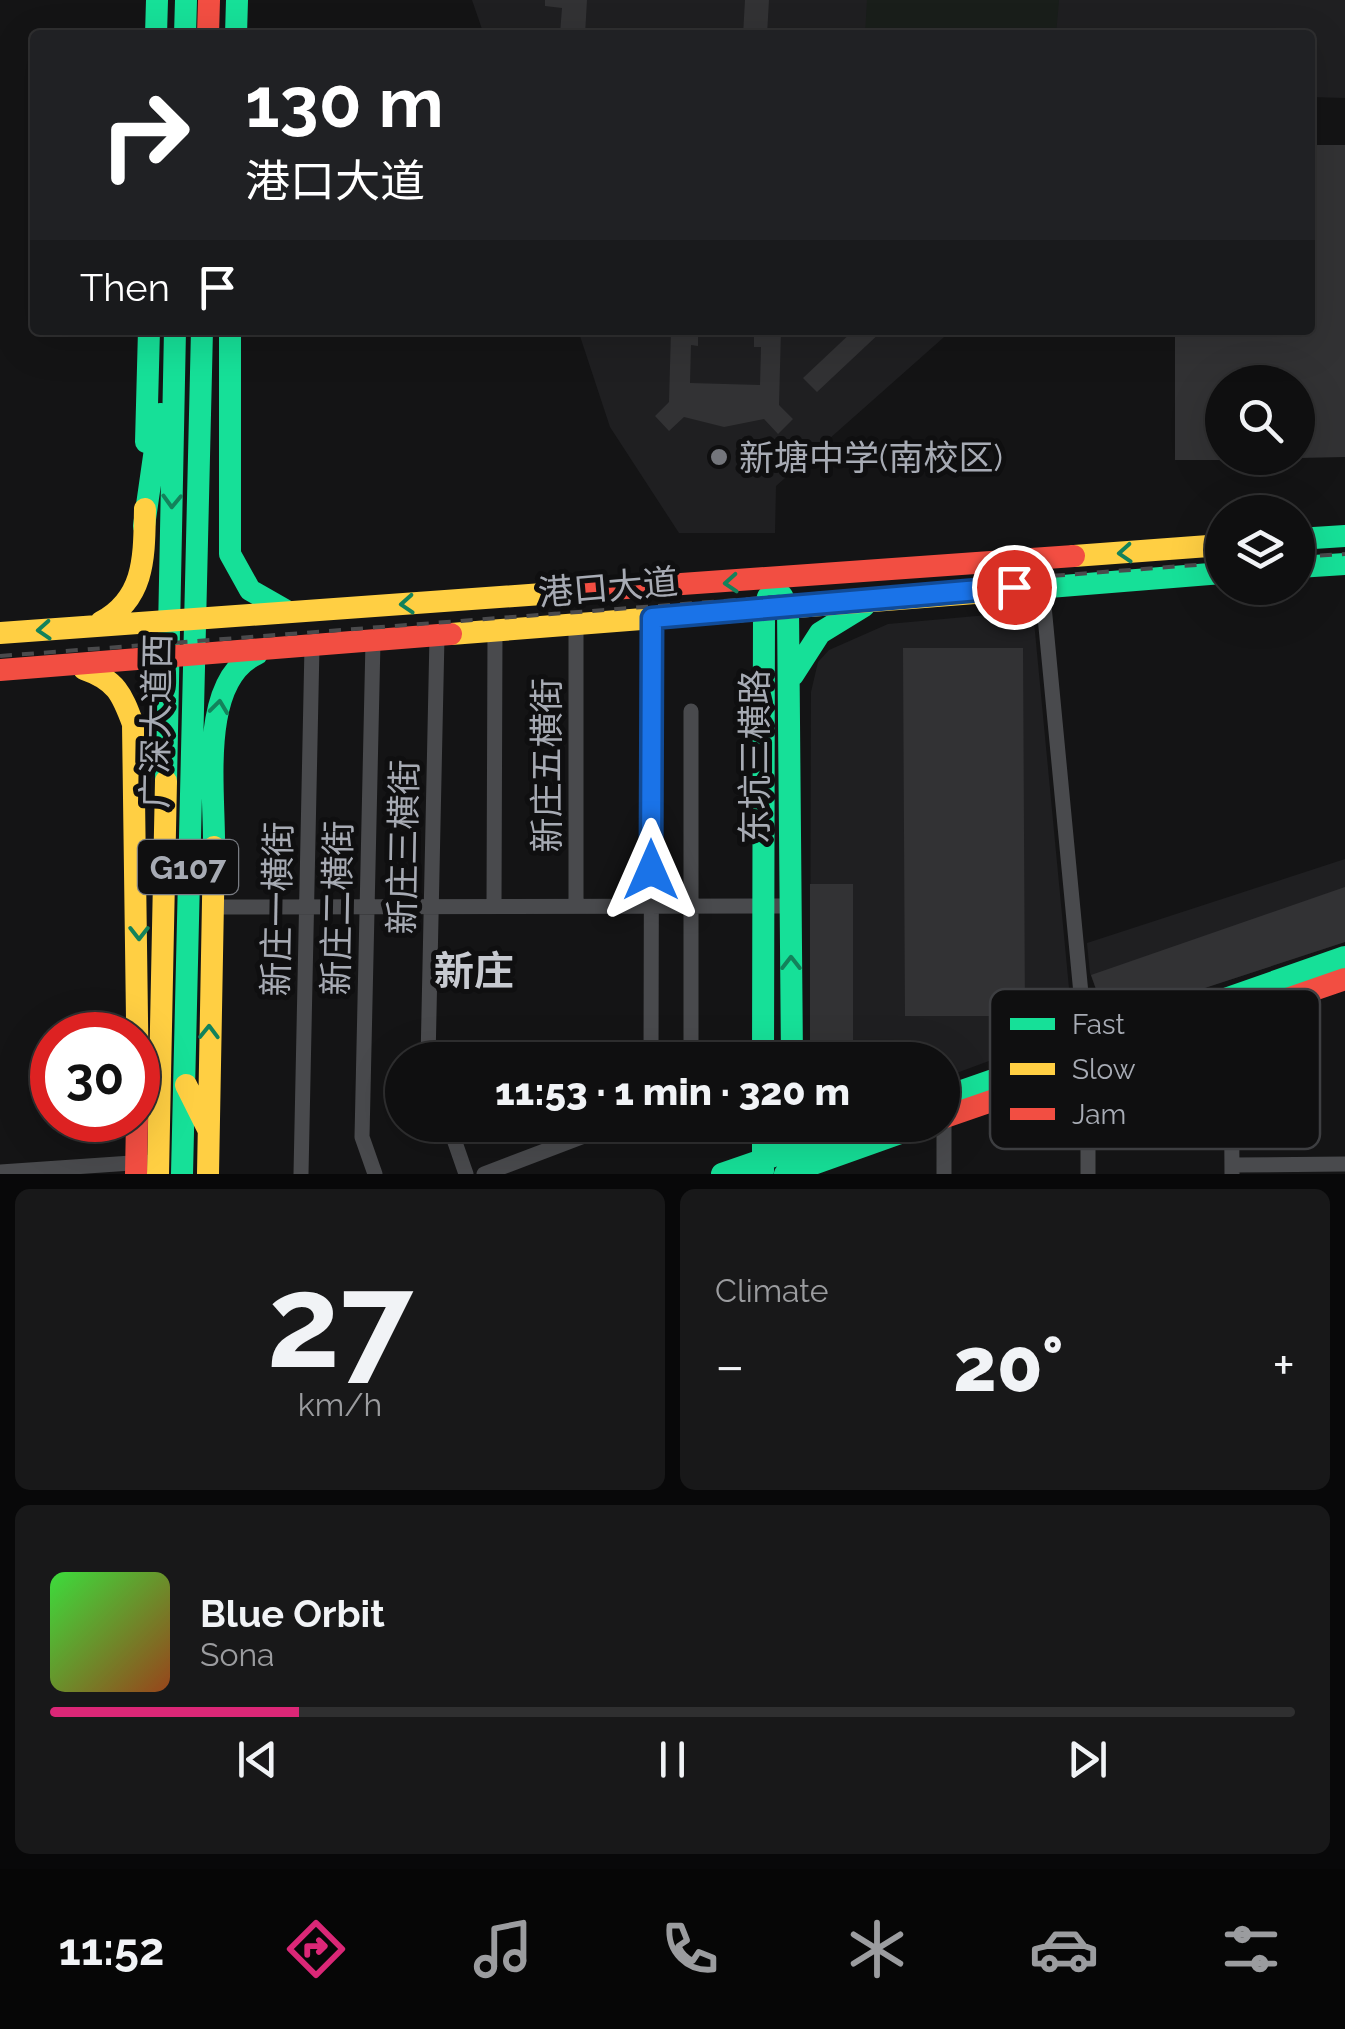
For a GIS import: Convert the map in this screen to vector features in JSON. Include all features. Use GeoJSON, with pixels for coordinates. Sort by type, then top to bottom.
{"type":"FeatureCollection","features":[{"type":"Feature","properties":{"kind":"main road"},"geometry":{"type":"LineString","coordinates":[[156,30],[157,0]]}},
{"type":"Feature","properties":{"kind":"main road"},"geometry":{"type":"LineString","coordinates":[[185,30],[186,0]]}},
{"type":"Feature","properties":{"kind":"main road"},"geometry":{"type":"LineString","coordinates":[[208,30],[209,0]]}},
{"type":"Feature","properties":{"kind":"main road"},"geometry":{"type":"LineString","coordinates":[[236,30],[237,0]]}},
{"type":"Feature","properties":{"kind":"main road"},"geometry":{"type":"LineString","coordinates":[[144,526],[149,335]]}},
{"type":"Feature","properties":{"kind":"main road"},"geometry":{"type":"LineString","coordinates":[[88,628],[117,616],[135,597],[175,335]]}},
{"type":"Feature","properties":{"kind":"main road","name":"广深大道西"},"geometry":{"type":"LineString","coordinates":[[147,1168],[175,335]]}},
{"type":"Feature","properties":{"kind":"main road","name":"广深大道西"},"geometry":{"type":"LineString","coordinates":[[182,1174],[202,335]]}},
{"type":"Feature","properties":{"kind":"main road"},"geometry":{"type":"LineString","coordinates":[[230,335],[230,554],[235,571],[259,599],[294,612]]}},
{"type":"Feature","properties":{"kind":"main road"},"geometry":{"type":"LineString","coordinates":[[200,384],[228,384]]}},
{"type":"Feature","properties":{"kind":"main road"},"geometry":{"type":"LineString","coordinates":[[1315,538],[1345,536]]}},
{"type":"Feature","properties":{"kind":"main road","name":"港口大道"},"geometry":{"type":"LineString","coordinates":[[0,633],[1205,546]]}},
{"type":"Feature","properties":{"kind":"main road"},"geometry":{"type":"LineString","coordinates":[[1315,567],[1345,564]]}},
{"type":"Feature","properties":{"kind":"main road","name":"港口大道"},"geometry":{"type":"LineString","coordinates":[[0,670],[1205,574]]}},
{"type":"Feature","properties":{"kind":"main road","name":"东坑三横路"},"geometry":{"type":"LineString","coordinates":[[774,580],[789,688],[792,1042]]}},
{"type":"Feature","properties":{"kind":"main road"},"geometry":{"type":"LineString","coordinates":[[789,688],[808,641],[833,621],[878,599]]}},
{"type":"Feature","properties":{"kind":"main road","name":"东坑三横路"},"geometry":{"type":"LineString","coordinates":[[763,1042],[764,906],[776,609]]}},
{"type":"Feature","properties":{"kind":"main road"},"geometry":{"type":"LineString","coordinates":[[208,1174],[219,696],[222,683],[241,660],[275,649]]}},
{"type":"Feature","properties":{"kind":"main road"},"geometry":{"type":"LineString","coordinates":[[65,666],[108,678],[120,688],[133,724],[138,1012]]}},
{"type":"Feature","properties":{"kind":"main road"},"geometry":{"type":"LineString","coordinates":[[186,984],[211,946]]}},
{"type":"Feature","properties":{"kind":"main road"},"geometry":{"type":"LineString","coordinates":[[1262,989],[1345,957]]}},
{"type":"Feature","properties":{"kind":"main road"},"geometry":{"type":"LineString","coordinates":[[1316,989],[1345,979]]}},
{"type":"Feature","properties":{"kind":"main road"},"geometry":{"type":"LineString","coordinates":[[183,1079],[208,1129]]}},
{"type":"Feature","properties":{"kind":"main road"},"geometry":{"type":"LineString","coordinates":[[960,1106],[990,1094]]}},
{"type":"Feature","properties":{"kind":"main road"},"geometry":{"type":"LineString","coordinates":[[142,1142],[147,1168]]}},
{"type":"Feature","properties":{"kind":"main road"},"geometry":{"type":"LineString","coordinates":[[790,1167],[791,1142]]}},
{"type":"Feature","properties":{"kind":"main road"},"geometry":{"type":"LineString","coordinates":[[790,1167],[833,1142]]}},
{"type":"Feature","properties":{"kind":"main road"},"geometry":{"type":"LineString","coordinates":[[722,1174],[790,1167],[860,1142]]}},
{"type":"Feature","properties":{"kind":"street"},"geometry":{"type":"LineString","coordinates":[[1042,585],[1081,989]]}},
{"type":"Feature","properties":{"kind":"street"},"geometry":{"type":"LineString","coordinates":[[651,1042],[652,618]]}},
{"type":"Feature","properties":{"kind":"street","name":"新庄五横街"},"geometry":{"type":"LineString","coordinates":[[576,625],[576,906]]}},
{"type":"Feature","properties":{"kind":"street"},"geometry":{"type":"LineString","coordinates":[[494,906],[495,631]]}},
{"type":"Feature","properties":{"kind":"street","name":"新庄三横街"},"geometry":{"type":"LineString","coordinates":[[428,1042],[437,636]]}},
{"type":"Feature","properties":{"kind":"street","name":"新庄二横街"},"geometry":{"type":"LineString","coordinates":[[373,641],[362,1137],[375,1174]]}},
{"type":"Feature","properties":{"kind":"street","name":"新庄一横街"},"geometry":{"type":"LineString","coordinates":[[301,1174],[312,646]]}},
{"type":"Feature","properties":{"kind":"street"},"geometry":{"type":"LineString","coordinates":[[691,711],[691,1042]]}},
{"type":"Feature","properties":{"kind":"street"},"geometry":{"type":"LineString","coordinates":[[212,907],[790,906]]}},
{"type":"Feature","properties":{"kind":"street"},"geometry":{"type":"LineString","coordinates":[[454,1142],[466,1174]]}},
{"type":"Feature","properties":{"kind":"street"},"geometry":{"type":"LineString","coordinates":[[484,1174],[568,1142]]}},
{"type":"Feature","properties":{"kind":"street"},"geometry":{"type":"LineString","coordinates":[[941,1142],[944,1174]]}},
{"type":"Feature","properties":{"kind":"street"},"geometry":{"type":"LineString","coordinates":[[1088,1149],[1088,1174]]}},
{"type":"Feature","properties":{"kind":"street"},"geometry":{"type":"LineString","coordinates":[[1232,1170],[1345,1164]]}},
{"type":"Feature","properties":{"kind":"street"},"geometry":{"type":"LineString","coordinates":[[0,1172],[147,1168]]}},
{"type":"Feature","properties":{"kind":"shaded area"},"geometry":{"type":"Polygon","coordinates":[[[472,0],[1345,0],[1345,98],[1315,97],[1315,30],[482,30],[472,0]]]}},
{"type":"Feature","properties":{"kind":"shaded area"},"geometry":{"type":"Polygon","coordinates":[[[867,0],[1059,0],[1056,30],[865,30],[867,0]]]}},
{"type":"Feature","properties":{"kind":"shaded area","name":"新塘中学(南校区)"},"geometry":{"type":"Polygon","coordinates":[[[580,335],[946,335],[776,486],[775,533],[679,533],[610,427],[580,335]]]}},
{"type":"Feature","properties":{"kind":"shaded area"},"geometry":{"type":"Polygon","coordinates":[[[1033,611],[1069,989],[990,989],[990,1061],[960,1072],[960,1042],[810,1042],[811,692],[818,662],[829,650],[888,624],[1033,611]]]}},
{"type":"Feature","properties":{"kind":"shaded area"},"geometry":{"type":"Polygon","coordinates":[[[1345,859],[1345,942],[1202,989],[1096,989],[1087,943],[1345,859]]]}},
{"type":"Feature","properties":{"kind":"building"},"geometry":{"type":"Polygon","coordinates":[[[545,0],[587,0],[585,30],[560,30],[562,8],[545,6],[545,0]]]}},
{"type":"Feature","properties":{"kind":"building"},"geometry":{"type":"Polygon","coordinates":[[[745,0],[769,0],[767,30],[743,30],[745,0]]]}},
{"type":"Feature","properties":{"kind":"building"},"geometry":{"type":"Polygon","coordinates":[[[1315,145],[1345,145],[1345,457],[1315,458],[1315,365],[1205,365],[1205,460],[1175,460],[1175,335],[1315,335],[1315,145]]]}},
{"type":"Feature","properties":{"kind":"building"},"geometry":{"type":"Polygon","coordinates":[[[671,335],[698,335],[698,346],[691,345],[690,383],[760,385],[761,347],[754,347],[754,335],[781,335],[779,405],[793,419],[778,434],[764,419],[724,427],[684,417],[669,431],[655,416],[669,402],[671,335]]]}},
{"type":"Feature","properties":{"kind":"building"},"geometry":{"type":"Polygon","coordinates":[[[849,335],[878,335],[817,392],[803,378],[849,335]]]}},
{"type":"Feature","properties":{"kind":"building"},"geometry":{"type":"Polygon","coordinates":[[[903,648],[1023,648],[1025,989],[990,989],[990,1016],[905,1016],[903,648]]]}},
{"type":"Feature","properties":{"kind":"building"},"geometry":{"type":"Polygon","coordinates":[[[810,884],[853,884],[853,1042],[810,1042],[810,884]]]}},
{"type":"Feature","properties":{"kind":"building"},"geometry":{"type":"Polygon","coordinates":[[[1345,887],[1345,942],[1202,989],[1096,989],[1091,975],[1345,887]]]}},
{"type":"Feature","properties":{"kind":"railway"},"geometry":{"type":"LineString","coordinates":[[1315,556],[1345,554]]}},
{"type":"Feature","properties":{"kind":"railway"},"geometry":{"type":"LineString","coordinates":[[0,656],[1205,564]]}},
{"type":"Feature","properties":{"kind":"traffic: fast"},"geometry":{"type":"LineString","coordinates":[[156,30],[157,0]]}},
{"type":"Feature","properties":{"kind":"traffic: fast"},"geometry":{"type":"LineString","coordinates":[[185,30],[186,0]]}},
{"type":"Feature","properties":{"kind":"traffic: fast"},"geometry":{"type":"LineString","coordinates":[[236,30],[237,0]]}},
{"type":"Feature","properties":{"kind":"traffic: fast"},"geometry":{"type":"LineString","coordinates":[[146,442],[149,335]]}},
{"type":"Feature","properties":{"kind":"traffic: fast"},"geometry":{"type":"LineString","coordinates":[[166,781],[175,335]]}},
{"type":"Feature","properties":{"kind":"traffic: fast"},"geometry":{"type":"LineString","coordinates":[[182,1174],[202,335]]}},
{"type":"Feature","properties":{"kind":"traffic: fast"},"geometry":{"type":"LineString","coordinates":[[230,335],[230,554],[250,590],[285,610]]}},
{"type":"Feature","properties":{"kind":"traffic: fast"},"geometry":{"type":"LineString","coordinates":[[144,526],[160,414]]}},
{"type":"Feature","properties":{"kind":"traffic: fast"},"geometry":{"type":"LineString","coordinates":[[1315,538],[1345,536]]}},
{"type":"Feature","properties":{"kind":"traffic: fast"},"geometry":{"type":"LineString","coordinates":[[1315,566],[1345,564]]}},
{"type":"Feature","properties":{"kind":"traffic: fast"},"geometry":{"type":"LineString","coordinates":[[975,593],[1205,574]]}},
{"type":"Feature","properties":{"kind":"traffic: fast"},"geometry":{"type":"LineString","coordinates":[[782,596],[788,608],[792,1042]]}},
{"type":"Feature","properties":{"kind":"traffic: fast"},"geometry":{"type":"LineString","coordinates":[[763,1042],[764,610],[768,597]]}},
{"type":"Feature","properties":{"kind":"traffic: fast"},"geometry":{"type":"LineString","coordinates":[[793,675],[820,633],[864,606]]}},
{"type":"Feature","properties":{"kind":"traffic: fast"},"geometry":{"type":"LineString","coordinates":[[214,847],[212,769],[218,712],[226,687],[238,668],[257,654]]}},
{"type":"Feature","properties":{"kind":"traffic: fast"},"geometry":{"type":"LineString","coordinates":[[1254,989],[1345,957]]}},
{"type":"Feature","properties":{"kind":"traffic: fast"},"geometry":{"type":"LineString","coordinates":[[960,1092],[990,1081]]}},
{"type":"Feature","properties":{"kind":"traffic: fast"},"geometry":{"type":"LineString","coordinates":[[763,1142],[763,1171]]}},
{"type":"Feature","properties":{"kind":"traffic: fast"},"geometry":{"type":"LineString","coordinates":[[722,1174],[813,1142]]}},
{"type":"Feature","properties":{"kind":"traffic: fast"},"geometry":{"type":"LineString","coordinates":[[785,1174],[875,1142]]}},
{"type":"Feature","properties":{"kind":"traffic: slow"},"geometry":{"type":"LineString","coordinates":[[101,622],[127,601],[140,574],[145,509]]}},
{"type":"Feature","properties":{"kind":"traffic: slow"},"geometry":{"type":"LineString","coordinates":[[1074,556],[1205,546]]}},
{"type":"Feature","properties":{"kind":"traffic: slow"},"geometry":{"type":"LineString","coordinates":[[0,633],[570,592]]}},
{"type":"Feature","properties":{"kind":"traffic: slow"},"geometry":{"type":"LineString","coordinates":[[451,634],[975,593]]}},
{"type":"Feature","properties":{"kind":"traffic: slow"},"geometry":{"type":"LineString","coordinates":[[84,669],[116,689],[133,724],[137,1012]]}},
{"type":"Feature","properties":{"kind":"traffic: slow"},"geometry":{"type":"LineString","coordinates":[[158,1174],[166,781]]}},
{"type":"Feature","properties":{"kind":"traffic: slow"},"geometry":{"type":"LineString","coordinates":[[208,1174],[214,847]]}},
{"type":"Feature","properties":{"kind":"traffic: slow"},"geometry":{"type":"LineString","coordinates":[[186,1085],[208,1129]]}},
{"type":"Feature","properties":{"kind":"traffic: jam"},"geometry":{"type":"LineString","coordinates":[[208,30],[209,0]]}},
{"type":"Feature","properties":{"kind":"traffic: jam"},"geometry":{"type":"LineString","coordinates":[[570,592],[1074,556]]}},
{"type":"Feature","properties":{"kind":"traffic: jam"},"geometry":{"type":"LineString","coordinates":[[0,670],[451,634]]}},
{"type":"Feature","properties":{"kind":"traffic: jam"},"geometry":{"type":"LineString","coordinates":[[1316,989],[1345,979]]}},
{"type":"Feature","properties":{"kind":"traffic: jam"},"geometry":{"type":"LineString","coordinates":[[960,1112],[990,1101]]}},
{"type":"Feature","properties":{"kind":"traffic: jam"},"geometry":{"type":"LineString","coordinates":[[136,1174],[137,1142]]}},
{"type":"Feature","properties":{"kind":"place","name":"新塘中学(南校区)"},"geometry":{"type":"Point","coordinates":[719,457]}},
{"type":"Feature","properties":{"kind":"district","name":"新庄"},"geometry":{"type":"Point","coordinates":[474,970]}},
{"type":"Feature","properties":{"kind":"route"},"geometry":{"type":"LineString","coordinates":[[651,870],[652,618],[1014,587]]}}]}
